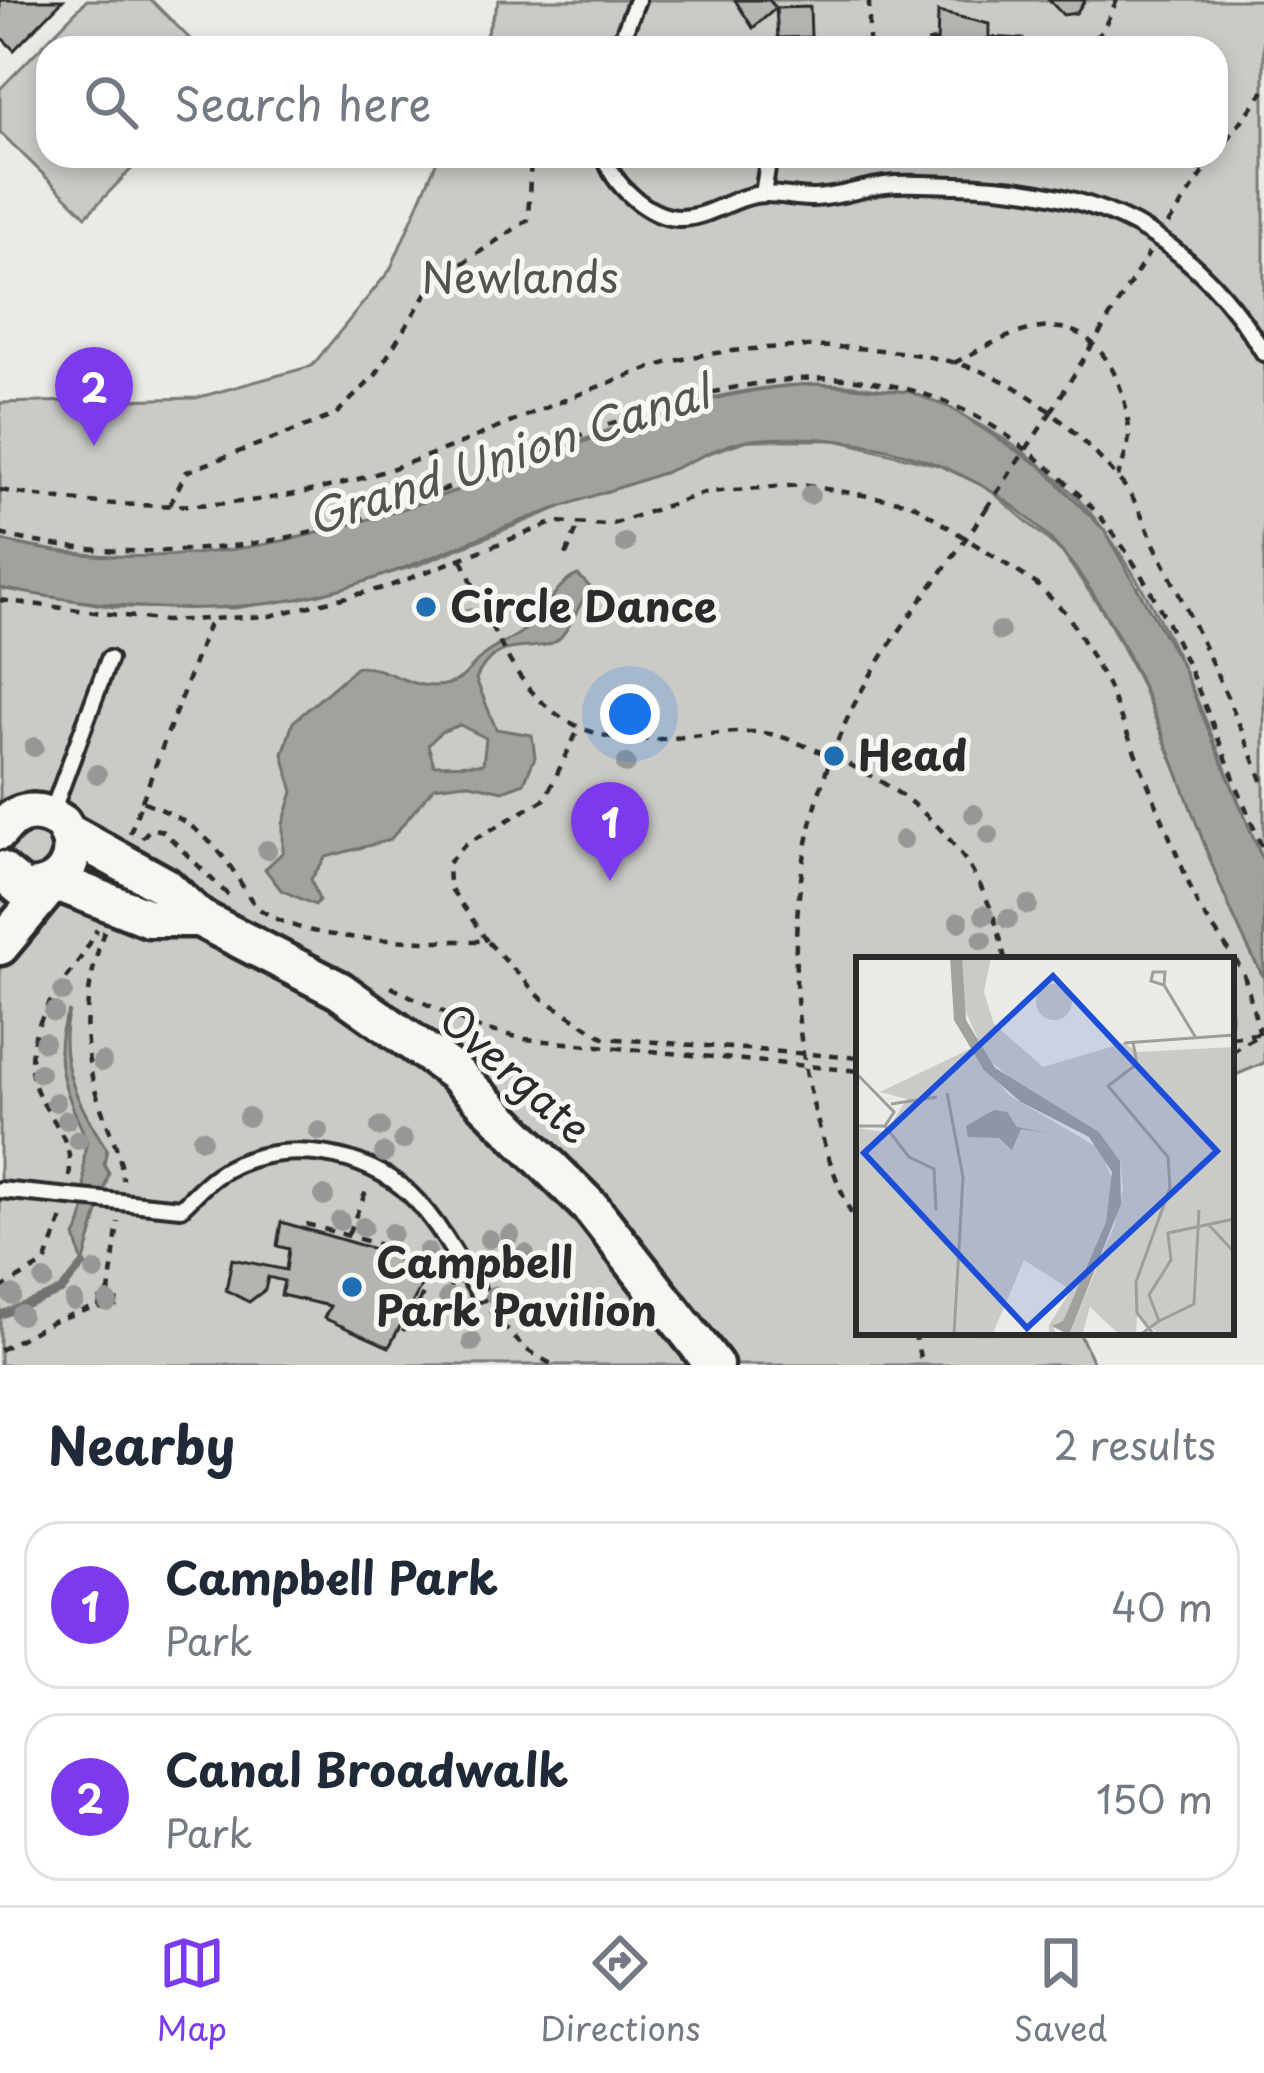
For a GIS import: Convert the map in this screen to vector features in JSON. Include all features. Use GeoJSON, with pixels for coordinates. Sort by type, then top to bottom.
{"type":"FeatureCollection","features":[{"type":"Feature","properties":{"kind":"street"},"geometry":{"type":"LineString","coordinates":[[0,831],[27,812],[60,824],[70,865],[0,946]]}},
{"type":"Feature","properties":{"kind":"street","name":"Overgate"},"geometry":{"type":"LineString","coordinates":[[60,824],[165,886],[199,918],[339,990],[454,1072],[592,1209],[714,1365]]}},
{"type":"Feature","properties":{"kind":"street"},"geometry":{"type":"LineString","coordinates":[[0,931],[1,872]]}},
{"type":"Feature","properties":{"kind":"street","name":"Overgate"},"geometry":{"type":"LineString","coordinates":[[1,872],[23,889],[53,884],[149,918],[199,918]]}},
{"type":"Feature","properties":{"kind":"lane"},"geometry":{"type":"LineString","coordinates":[[623,36],[637,0]]}},
{"type":"Feature","properties":{"kind":"lane"},"geometry":{"type":"LineString","coordinates":[[611,168],[620,186],[674,218],[710,214],[763,194],[813,198],[886,185],[1038,190],[1112,209],[1214,284],[1264,353]]}},
{"type":"Feature","properties":{"kind":"lane"},"geometry":{"type":"LineString","coordinates":[[763,194],[767,168]]}},
{"type":"Feature","properties":{"kind":"lane"},"geometry":{"type":"LineString","coordinates":[[60,824],[109,658]]}},
{"type":"Feature","properties":{"kind":"lane"},"geometry":{"type":"LineString","coordinates":[[0,1190],[181,1208],[217,1174],[260,1156],[315,1152],[375,1171],[401,1187],[434,1223],[479,1293]]}},
{"type":"Feature","properties":{"kind":"path"},"geometry":{"type":"LineString","coordinates":[[869,0],[869,36]]}},
{"type":"Feature","properties":{"kind":"path"},"geometry":{"type":"LineString","coordinates":[[1096,36],[1117,0]]}},
{"type":"Feature","properties":{"kind":"path"},"geometry":{"type":"LineString","coordinates":[[1228,139],[1264,91]]}},
{"type":"Feature","properties":{"kind":"path"},"geometry":{"type":"LineString","coordinates":[[170,506],[186,472],[335,415],[375,376],[433,283],[528,220],[530,168]]}},
{"type":"Feature","properties":{"kind":"path"},"geometry":{"type":"LineString","coordinates":[[954,362],[1029,331],[1061,328],[1092,340],[1119,381],[1130,434],[1118,478]]}},
{"type":"Feature","properties":{"kind":"path"},"geometry":{"type":"LineString","coordinates":[[856,1222],[826,1145],[796,1012],[798,924],[812,825],[857,701],[1052,412],[1092,340]]}},
{"type":"Feature","properties":{"kind":"path"},"geometry":{"type":"LineString","coordinates":[[0,490],[170,506],[249,503],[329,487],[446,451],[658,365],[758,346],[954,362],[988,374],[1052,412],[1118,478],[1215,660],[1264,785]]}},
{"type":"Feature","properties":{"kind":"path"},"geometry":{"type":"LineString","coordinates":[[0,534],[148,551],[288,537],[446,490],[675,400],[766,381],[864,380],[909,387],[952,403],[1006,434],[1080,495],[1107,525],[1187,666],[1264,852]]}},
{"type":"Feature","properties":{"kind":"path"},"geometry":{"type":"LineString","coordinates":[[0,600],[121,618],[211,621],[269,616],[346,599],[555,522],[610,525],[707,492],[802,485],[897,499],[968,537],[1049,593],[1077,630],[1145,771],[1198,906],[1234,957]]}},
{"type":"Feature","properties":{"kind":"path"},"geometry":{"type":"LineString","coordinates":[[566,555],[579,524]]}},
{"type":"Feature","properties":{"kind":"path"},"geometry":{"type":"LineString","coordinates":[[462,560],[511,662],[537,696],[579,727],[666,741],[766,732],[834,756],[895,788],[946,832],[988,901],[1004,957]]}},
{"type":"Feature","properties":{"kind":"path"},"geometry":{"type":"LineString","coordinates":[[142,801],[211,621]]}},
{"type":"Feature","properties":{"kind":"path"},"geometry":{"type":"LineString","coordinates":[[487,941],[449,886],[448,863],[466,844],[544,799],[579,727]]}},
{"type":"Feature","properties":{"kind":"path"},"geometry":{"type":"LineString","coordinates":[[128,868],[148,830],[160,829],[242,908]]}},
{"type":"Feature","properties":{"kind":"path"},"geometry":{"type":"LineString","coordinates":[[0,1289],[45,1263],[70,1196],[68,1142],[35,1088],[31,1061],[55,988],[92,939],[107,902]]}},
{"type":"Feature","properties":{"kind":"path"},"geometry":{"type":"LineString","coordinates":[[1234,957],[1243,970],[1262,1034],[1234,1050]]}},
{"type":"Feature","properties":{"kind":"path"},"geometry":{"type":"LineString","coordinates":[[382,982],[475,1027],[525,1039],[856,1071]]}},
{"type":"Feature","properties":{"kind":"path"},"geometry":{"type":"LineString","coordinates":[[348,1234],[375,1171]]}},
{"type":"Feature","properties":{"kind":"path"},"geometry":{"type":"LineString","coordinates":[[306,1224],[381,1245],[434,1274],[403,1330]]}},
{"type":"Feature","properties":{"kind":"path"},"geometry":{"type":"LineString","coordinates":[[430,1280],[444,1287],[458,1283]]}},
{"type":"Feature","properties":{"kind":"path"},"geometry":{"type":"LineString","coordinates":[[479,1293],[500,1326],[553,1365]]}},
{"type":"Feature","properties":{"kind":"path"},"geometry":{"type":"LineString","coordinates":[[0,1350],[53,1321],[99,1307]]}},
{"type":"Feature","properties":{"kind":"path"},"geometry":{"type":"LineString","coordinates":[[915,1335],[922,1365]]}},
{"type":"Feature","properties":{"kind":"green space"},"geometry":{"type":"Polygon","coordinates":[[[87,0],[151,0],[187,36],[52,36],[87,0]]]}},
{"type":"Feature","properties":{"kind":"green space","name":"Newlands"},"geometry":{"type":"Polygon","coordinates":[[[499,0],[1264,0],[1264,863],[1174,649],[1103,529],[1065,486],[1019,449],[987,429],[910,396],[832,384],[753,390],[675,408],[368,523],[279,545],[137,557],[90,555],[0,540],[0,403],[196,398],[312,366],[390,270],[434,168],[1228,168],[1228,36],[486,36],[499,0]]]}},
{"type":"Feature","properties":{"kind":"green space"},"geometry":{"type":"Polygon","coordinates":[[[36,52],[36,167],[0,132],[0,89],[36,52]]]}},
{"type":"Feature","properties":{"kind":"green space"},"geometry":{"type":"Polygon","coordinates":[[[37,168],[132,168],[86,216],[37,168]]]}},
{"type":"Feature","properties":{"kind":"green space"},"geometry":{"type":"Polygon","coordinates":[[[748,440],[836,440],[938,465],[988,488],[1062,552],[1106,616],[1139,680],[1264,978],[1264,1063],[1234,1076],[1234,957],[856,957],[856,1335],[1080,1335],[1094,1365],[0,1365],[0,588],[114,607],[235,608],[300,598],[418,565],[612,486],[748,440]]]}},
{"type":"Feature","properties":{"kind":"shaded area"},"geometry":{"type":"Polygon","coordinates":[[[817,384],[910,392],[951,408],[1042,467],[1104,530],[1182,666],[1264,863],[1264,978],[1215,871],[1151,705],[1098,601],[1033,522],[961,475],[921,459],[836,440],[739,442],[376,578],[297,599],[223,608],[148,607],[0,588],[0,540],[133,557],[264,544],[394,512],[702,402],[817,384]]]}},
{"type":"Feature","properties":{"kind":"shaded area"},"geometry":{"type":"Polygon","coordinates":[[[578,575],[590,587],[560,638],[495,655],[476,679],[496,729],[532,735],[535,757],[524,783],[503,791],[465,783],[434,787],[390,840],[326,857],[311,879],[319,900],[315,905],[281,890],[265,869],[283,852],[283,824],[293,792],[283,754],[293,722],[357,667],[424,685],[455,682],[485,654],[528,628],[578,575]],[[460,725],[441,732],[428,745],[434,765],[483,764],[486,738],[460,725]]]}},
{"type":"Feature","properties":{"kind":"shaded area"},"geometry":{"type":"Polygon","coordinates":[[[69,1011],[68,1066],[79,1101],[107,1149],[104,1164],[109,1173],[83,1265],[75,1236],[84,1212],[87,1141],[60,1061],[69,1011]]]}},
{"type":"Feature","properties":{"kind":"building"},"geometry":{"type":"Polygon","coordinates":[[[0,0],[63,0],[14,50],[0,36],[0,0]]]}},
{"type":"Feature","properties":{"kind":"building"},"geometry":{"type":"Polygon","coordinates":[[[735,0],[769,0],[776,8],[753,28],[735,0]]]}},
{"type":"Feature","properties":{"kind":"building"},"geometry":{"type":"Polygon","coordinates":[[[1049,0],[1085,0],[1076,13],[1063,15],[1049,0]]]}},
{"type":"Feature","properties":{"kind":"building"},"geometry":{"type":"Polygon","coordinates":[[[810,7],[811,36],[778,36],[776,8],[810,7]]]}},
{"type":"Feature","properties":{"kind":"building"},"geometry":{"type":"Polygon","coordinates":[[[938,12],[989,24],[989,36],[937,36],[938,12]]]}},
{"type":"Feature","properties":{"kind":"building","name":"Campbell Park Pavilion"},"geometry":{"type":"Polygon","coordinates":[[[281,1222],[381,1251],[427,1275],[389,1347],[324,1318],[330,1306],[281,1295],[284,1281],[268,1277],[265,1290],[249,1302],[226,1290],[232,1259],[286,1270],[289,1249],[277,1246],[281,1222]]]}},
{"type":"Feature","properties":{"kind":"waterway"},"geometry":{"type":"LineString","coordinates":[[0,1315],[61,1291],[83,1265]]}},
{"type":"Feature","properties":{"kind":"place","name":"Canal Broadwalk"},"geometry":{"type":"Point","coordinates":[94,446]}},
{"type":"Feature","properties":{"kind":"place","name":"Circle Dance"},"geometry":{"type":"Point","coordinates":[426,607]}},
{"type":"Feature","properties":{"kind":"place","name":"Head"},"geometry":{"type":"Point","coordinates":[834,756]}},
{"type":"Feature","properties":{"kind":"place","name":"Campbell Park"},"geometry":{"type":"Point","coordinates":[610,881]}},
{"type":"Feature","properties":{"kind":"place","name":"Campbell Park Pavilion"},"geometry":{"type":"Point","coordinates":[352,1287]}},
{"type":"Feature","properties":{"kind":"water label","name":"Grand Union Canal"},"geometry":{"type":"Point","coordinates":[508,456]}}]}
